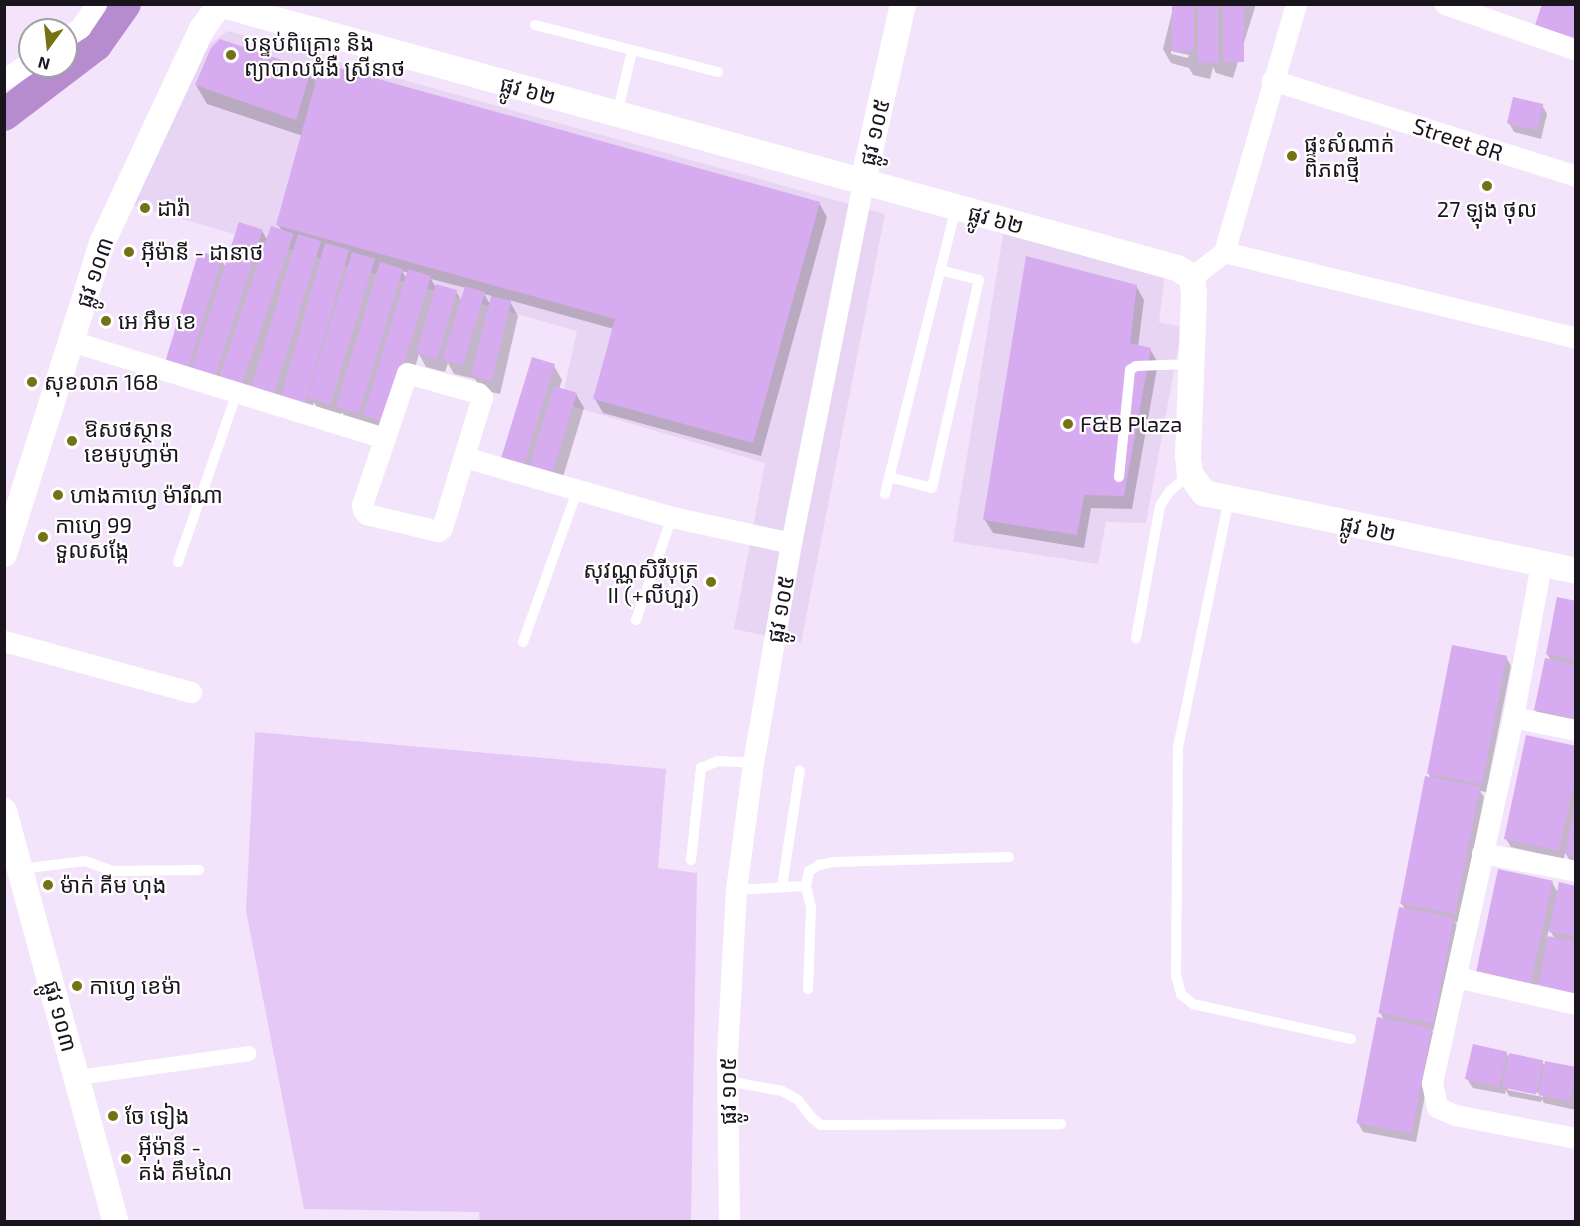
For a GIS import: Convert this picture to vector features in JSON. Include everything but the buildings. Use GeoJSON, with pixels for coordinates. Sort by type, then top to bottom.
{"type":"FeatureCollection","features":[{"type":"Feature","properties":{"kind":"street"},"geometry":{"type":"LineString","coordinates":[[78,29],[96,4]]}},
{"type":"Feature","properties":{"kind":"street","name":"ផ្លូវ ១០៥"},"geometry":{"type":"LineString","coordinates":[[729,1221],[727,1081],[736,890],[753,763],[792,543],[863,182],[903,4]]}},
{"type":"Feature","properties":{"kind":"street"},"geometry":{"type":"LineString","coordinates":[[1190,474],[1188,456],[1194,294],[1192,277],[1224,252],[1272,80],[1296,4]]}},
{"type":"Feature","properties":{"kind":"street"},"geometry":{"type":"LineString","coordinates":[[1445,4],[1575,50]]}},
{"type":"Feature","properties":{"kind":"street","name":"ផ្លូវ ៦២"},"geometry":{"type":"LineString","coordinates":[[219,5],[1178,268],[1192,277]]}},
{"type":"Feature","properties":{"kind":"street","name":"ផ្លូវ ១០៣"},"geometry":{"type":"LineString","coordinates":[[4,554],[12,498],[71,341],[102,243],[202,29],[219,5]]}},
{"type":"Feature","properties":{"kind":"street"},"geometry":{"type":"LineString","coordinates":[[4,79],[18,70]]}},
{"type":"Feature","properties":{"kind":"street","name":"Street 8R"},"geometry":{"type":"LineString","coordinates":[[1272,80],[1575,176]]}},
{"type":"Feature","properties":{"kind":"street"},"geometry":{"type":"LineString","coordinates":[[1224,252],[1575,338]]}},
{"type":"Feature","properties":{"kind":"street"},"geometry":{"type":"LineString","coordinates":[[71,341],[384,438]]}},
{"type":"Feature","properties":{"kind":"street"},"geometry":{"type":"LineString","coordinates":[[413,373],[482,397],[442,528],[438,531],[366,514],[363,510],[362,505],[384,438],[404,376],[413,373]]}},
{"type":"Feature","properties":{"kind":"street"},"geometry":{"type":"LineString","coordinates":[[464,457],[672,517],[792,543]]}},
{"type":"Feature","properties":{"kind":"street","name":"ផ្លូវ ៦២"},"geometry":{"type":"LineString","coordinates":[[1190,474],[1204,493],[1575,571]]}},
{"type":"Feature","properties":{"kind":"street"},"geometry":{"type":"LineString","coordinates":[[1541,564],[1513,717],[1432,1083],[1437,1107],[1455,1115],[1575,1138]]}},
{"type":"Feature","properties":{"kind":"street"},"geometry":{"type":"LineString","coordinates":[[4,641],[191,692]]}},
{"type":"Feature","properties":{"kind":"street"},"geometry":{"type":"LineString","coordinates":[[1513,717],[1575,730]]}},
{"type":"Feature","properties":{"kind":"street","name":"ផ្លូវ ១០៣"},"geometry":{"type":"LineString","coordinates":[[4,811],[116,1221]]}},
{"type":"Feature","properties":{"kind":"street"},"geometry":{"type":"LineString","coordinates":[[1482,853],[1575,872]]}},
{"type":"Feature","properties":{"kind":"street"},"geometry":{"type":"LineString","coordinates":[[1456,977],[1575,1004]]}},
{"type":"Feature","properties":{"kind":"street"},"geometry":{"type":"LineString","coordinates":[[78,1077],[248,1053]]}},
{"type":"Feature","properties":{"kind":"lane"},"geometry":{"type":"LineString","coordinates":[[535,25],[718,72]]}},
{"type":"Feature","properties":{"kind":"lane"},"geometry":{"type":"LineString","coordinates":[[617,115],[633,51]]}},
{"type":"Feature","properties":{"kind":"lane"},"geometry":{"type":"LineString","coordinates":[[885,494],[956,207]]}},
{"type":"Feature","properties":{"kind":"lane"},"geometry":{"type":"LineString","coordinates":[[890,477],[932,488],[979,280],[940,270]]}},
{"type":"Feature","properties":{"kind":"lane"},"geometry":{"type":"LineString","coordinates":[[1119,477],[1130,370],[1136,366],[1192,364]]}},
{"type":"Feature","properties":{"kind":"lane"},"geometry":{"type":"LineString","coordinates":[[178,562],[237,393]]}},
{"type":"Feature","properties":{"kind":"lane"},"geometry":{"type":"LineString","coordinates":[[1136,638],[1160,506],[1169,492],[1190,474]]}},
{"type":"Feature","properties":{"kind":"lane"},"geometry":{"type":"LineString","coordinates":[[523,642],[578,491]]}},
{"type":"Feature","properties":{"kind":"lane"},"geometry":{"type":"LineString","coordinates":[[1229,499],[1178,747],[1176,975],[1181,994],[1193,1004],[1351,1039]]}},
{"type":"Feature","properties":{"kind":"lane"},"geometry":{"type":"LineString","coordinates":[[636,620],[672,517]]}},
{"type":"Feature","properties":{"kind":"lane"},"geometry":{"type":"LineString","coordinates":[[691,860],[701,768],[718,760],[753,763]]}},
{"type":"Feature","properties":{"kind":"lane"},"geometry":{"type":"LineString","coordinates":[[782,887],[800,770]]}},
{"type":"Feature","properties":{"kind":"lane"},"geometry":{"type":"LineString","coordinates":[[808,989],[811,908],[806,886],[809,871],[819,865],[833,862],[1009,857]]}},
{"type":"Feature","properties":{"kind":"lane"},"geometry":{"type":"LineString","coordinates":[[21,869],[85,861],[113,871],[199,870]]}},
{"type":"Feature","properties":{"kind":"lane"},"geometry":{"type":"LineString","coordinates":[[736,890],[806,886]]}},
{"type":"Feature","properties":{"kind":"lane"},"geometry":{"type":"LineString","coordinates":[[727,1081],[782,1091],[798,1100],[812,1118],[821,1125],[1061,1124]]}},
{"type":"Feature","properties":{"kind":"shaded area"},"geometry":{"type":"Polygon","coordinates":[[[228,31],[885,214],[801,643],[734,629],[765,463],[561,403],[577,331],[132,205],[209,44],[228,31]]]}},
{"type":"Feature","properties":{"kind":"shaded area","name":"F&B Plaza"},"geometry":{"type":"Polygon","coordinates":[[[1005,223],[1166,266],[1159,322],[1182,327],[1146,523],[1106,522],[1098,564],[953,542],[1005,223]]]}},
{"type":"Feature","properties":{"kind":"shaded area"},"geometry":{"type":"Polygon","coordinates":[[[255,732],[666,769],[658,868],[697,873],[691,1221],[480,1222],[479,1212],[304,1209],[246,911],[255,732]]]}},
{"type":"Feature","properties":{"kind":"waterway"},"geometry":{"type":"LineString","coordinates":[[4,115],[96,45],[125,4]]}},
{"type":"Feature","properties":{"kind":"place","name":"បន្ទប់ពិគ្រោះ និង ព្យាបាលជំងឺ ស្រីនាថ"},"geometry":{"type":"Point","coordinates":[231,55]}},
{"type":"Feature","properties":{"kind":"place","name":"ផ្ទះសំណាក់ ពិភពថ្មី"},"geometry":{"type":"Point","coordinates":[1292,156]}},
{"type":"Feature","properties":{"kind":"place","name":"27 ឡុង ថុល"},"geometry":{"type":"Point","coordinates":[1487,186]}},
{"type":"Feature","properties":{"kind":"place","name":"ដារ៉ា"},"geometry":{"type":"Point","coordinates":[145,208]}},
{"type":"Feature","properties":{"kind":"place","name":"អ៊ីម៉ានី - ដានាថ"},"geometry":{"type":"Point","coordinates":[129,252]}},
{"type":"Feature","properties":{"kind":"place","name":"អេ អឹម ខេ"},"geometry":{"type":"Point","coordinates":[106,321]}},
{"type":"Feature","properties":{"kind":"place","name":"សុខលាភ 168"},"geometry":{"type":"Point","coordinates":[32,382]}},
{"type":"Feature","properties":{"kind":"place","name":"F&B Plaza"},"geometry":{"type":"Point","coordinates":[1068,424]}},
{"type":"Feature","properties":{"kind":"place","name":"ឱសថស្ថាន ខេមបូហ្វាម៉ា"},"geometry":{"type":"Point","coordinates":[72,441]}},
{"type":"Feature","properties":{"kind":"place","name":"ហាងកាហ្វេ ម៉ារីណា"},"geometry":{"type":"Point","coordinates":[58,495]}},
{"type":"Feature","properties":{"kind":"place","name":"កាហ្វេ 99 ទួលសង្កែ"},"geometry":{"type":"Point","coordinates":[43,537]}},
{"type":"Feature","properties":{"kind":"place","name":"សុវណ្ណសិរីបុត្រ II (+លីហួរ)"},"geometry":{"type":"Point","coordinates":[711,582]}},
{"type":"Feature","properties":{"kind":"place","name":"ម៉ាក់ គីម ហុង"},"geometry":{"type":"Point","coordinates":[48,885]}},
{"type":"Feature","properties":{"kind":"place","name":"កាហ្វេ ខេម៉ា"},"geometry":{"type":"Point","coordinates":[77,986]}},
{"type":"Feature","properties":{"kind":"place","name":"ចែ ទៀង"},"geometry":{"type":"Point","coordinates":[113,1116]}},
{"type":"Feature","properties":{"kind":"place","name":"អ៊ីម៉ានី - គង់ គឹមណៃ"},"geometry":{"type":"Point","coordinates":[126,1159]}}]}
